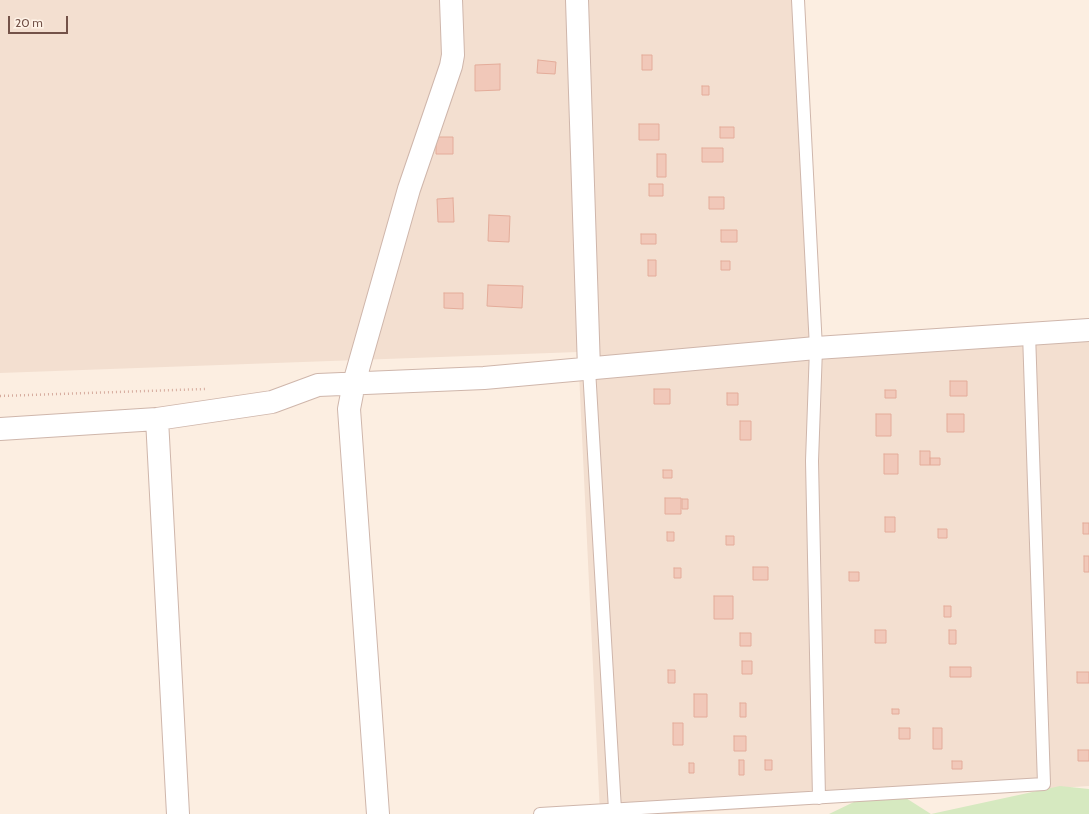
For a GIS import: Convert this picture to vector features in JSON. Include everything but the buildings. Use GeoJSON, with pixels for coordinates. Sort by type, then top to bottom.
{"type":"FeatureCollection","features":[{"type":"Feature","properties":{"kind":"street"},"geometry":{"type":"LineString","coordinates":[[378,814],[349,409],[354,383],[409,189],[451,66],[453,55],[451,0]]}},
{"type":"Feature","properties":{"kind":"street"},"geometry":{"type":"LineString","coordinates":[[577,0],[589,369]]}},
{"type":"Feature","properties":{"kind":"street"},"geometry":{"type":"LineString","coordinates":[[0,429],[157,419],[272,402],[318,385],[484,378],[816,348],[1089,330]]}},
{"type":"Feature","properties":{"kind":"street"},"geometry":{"type":"LineString","coordinates":[[157,419],[178,814]]}},
{"type":"Feature","properties":{"kind":"lane"},"geometry":{"type":"LineString","coordinates":[[798,0],[816,348],[812,461],[819,798]]}},
{"type":"Feature","properties":{"kind":"lane"},"geometry":{"type":"LineString","coordinates":[[540,814],[1044,784],[1029,333]]}},
{"type":"Feature","properties":{"kind":"lane"},"geometry":{"type":"LineString","coordinates":[[589,369],[615,810]]}},
{"type":"Feature","properties":{"kind":"path"},"geometry":{"type":"LineString","coordinates":[[0,396],[207,389]]}},
{"type":"Feature","properties":{"kind":"shaded area"},"geometry":{"type":"Polygon","coordinates":[[[0,0],[802,0],[812,337],[1089,326],[1089,786],[672,814],[600,814],[578,352],[0,373],[0,0]]]}},
{"type":"Feature","properties":{"kind":"green space"},"geometry":{"type":"Polygon","coordinates":[[[887,786],[931,814],[829,814],[887,786]]]}},
{"type":"Feature","properties":{"kind":"green space"},"geometry":{"type":"Polygon","coordinates":[[[1060,786],[1089,789],[1089,814],[931,814],[1060,786]]]}}]}
